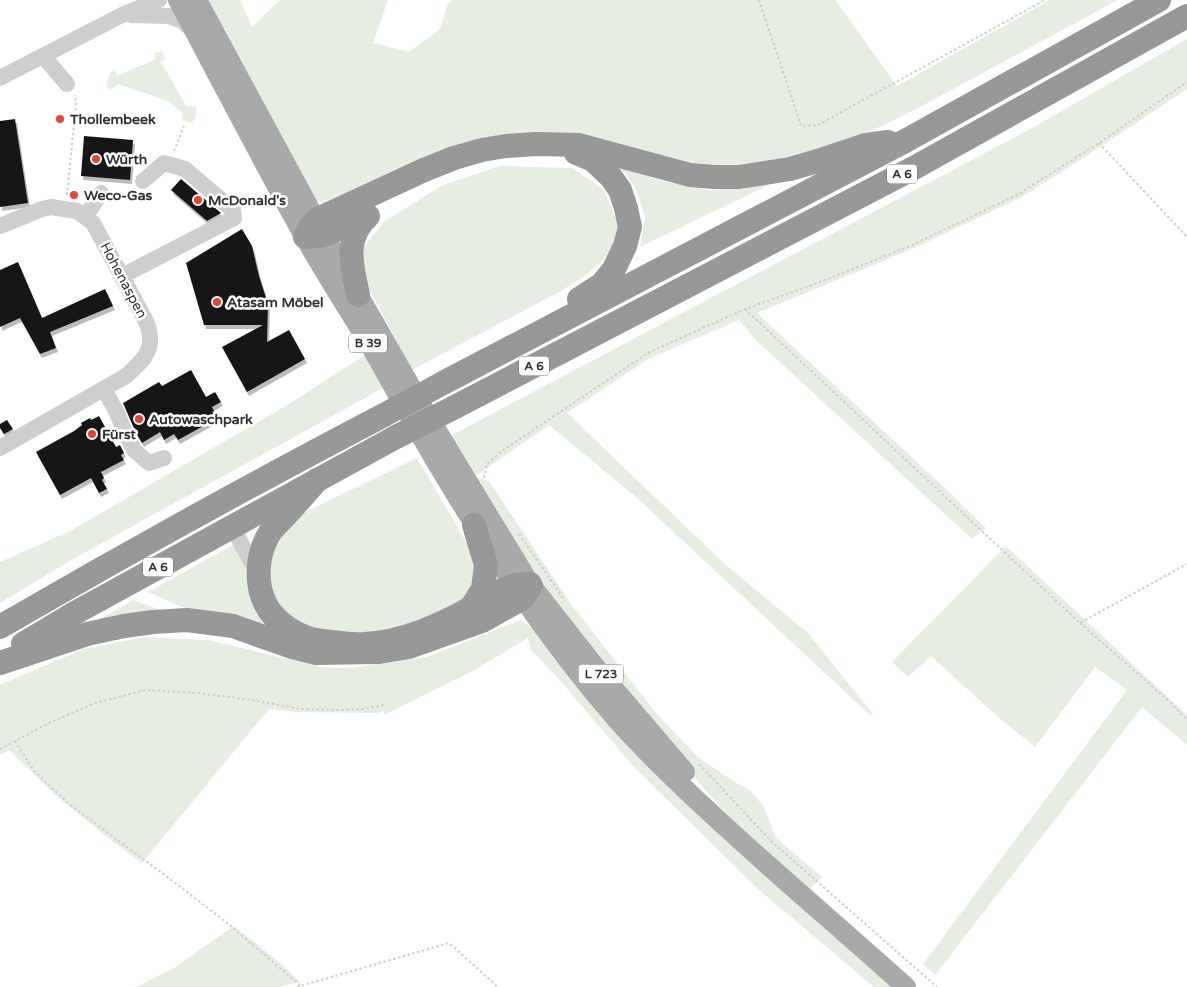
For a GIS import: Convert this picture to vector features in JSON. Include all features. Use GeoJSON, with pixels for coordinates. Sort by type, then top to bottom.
{"type":"FeatureCollection","features":[{"type":"Feature","properties":{"kind":"highway","name":"A 6"},"geometry":{"type":"LineString","coordinates":[[0,627],[126,554],[292,462],[907,140],[1159,0]]}},
{"type":"Feature","properties":{"kind":"highway","name":"A 6"},"geometry":{"type":"LineString","coordinates":[[0,658],[73,614],[396,437],[912,169],[1187,16]]}},
{"type":"Feature","properties":{"kind":"highway"},"geometry":{"type":"LineString","coordinates":[[315,231],[424,170],[454,158],[506,146],[536,144],[579,145],[690,175],[739,177],[790,169],[866,145],[907,140]]}},
{"type":"Feature","properties":{"kind":"highway"},"geometry":{"type":"LineString","coordinates":[[517,345],[602,284],[614,269],[625,246],[630,227],[620,190],[612,177],[593,160],[559,145]]}},
{"type":"Feature","properties":{"kind":"highway"},"geometry":{"type":"LineString","coordinates":[[358,295],[351,264],[355,232],[366,218],[424,170]]}},
{"type":"Feature","properties":{"kind":"highway"},"geometry":{"type":"LineString","coordinates":[[315,231],[366,218]]}},
{"type":"Feature","properties":{"kind":"highway"},"geometry":{"type":"LineString","coordinates":[[317,480],[270,533],[263,548],[258,569],[265,604],[275,619],[304,637],[318,641],[345,644],[364,644],[407,637],[471,608],[496,593],[522,589]]}},
{"type":"Feature","properties":{"kind":"highway"},"geometry":{"type":"LineString","coordinates":[[471,608],[483,589],[486,565],[474,525]]}},
{"type":"Feature","properties":{"kind":"highway"},"geometry":{"type":"LineString","coordinates":[[0,663],[87,634],[124,626],[187,620],[233,626],[292,647],[316,653],[379,652],[409,647],[482,621],[522,589]]}},
{"type":"Feature","properties":{"kind":"main road","name":"B 39"},"geometry":{"type":"LineString","coordinates":[[178,0],[238,115],[358,295],[427,415],[516,560]]}},
{"type":"Feature","properties":{"kind":"main road","name":"B 39"},"geometry":{"type":"LineString","coordinates":[[197,0],[315,231],[342,300],[474,525]]}},
{"type":"Feature","properties":{"kind":"main road","name":"L 723"},"geometry":{"type":"LineString","coordinates":[[474,525],[522,589],[550,636],[618,720],[686,790],[906,987]]}},
{"type":"Feature","properties":{"kind":"main road","name":"L 723"},"geometry":{"type":"LineString","coordinates":[[516,560],[522,589]]}},
{"type":"Feature","properties":{"kind":"street"},"geometry":{"type":"LineString","coordinates":[[122,15],[133,0]]}},
{"type":"Feature","properties":{"kind":"street"},"geometry":{"type":"LineString","coordinates":[[0,78],[122,15],[159,0]]}},
{"type":"Feature","properties":{"kind":"street"},"geometry":{"type":"LineString","coordinates":[[122,15],[169,16],[182,21],[195,32]]}},
{"type":"Feature","properties":{"kind":"street"},"geometry":{"type":"LineString","coordinates":[[43,56],[70,86]]}},
{"type":"Feature","properties":{"kind":"street"},"geometry":{"type":"LineString","coordinates":[[122,276],[234,218],[234,210],[185,169],[164,164],[143,181]]}},
{"type":"Feature","properties":{"kind":"street"},"geometry":{"type":"LineString","coordinates":[[85,217],[101,194]]}},
{"type":"Feature","properties":{"kind":"street","name":"Hohenaspen"},"geometry":{"type":"LineString","coordinates":[[0,226],[51,207],[76,211],[93,223],[149,327],[150,340],[148,352],[141,362],[126,376],[0,448]]}},
{"type":"Feature","properties":{"kind":"street"},"geometry":{"type":"LineString","coordinates":[[104,389],[135,451],[149,464],[164,458]]}},
{"type":"Feature","properties":{"kind":"street"},"geometry":{"type":"LineString","coordinates":[[232,526],[250,560],[258,569]]}},
{"type":"Feature","properties":{"kind":"path"},"geometry":{"type":"LineString","coordinates":[[759,0],[801,126],[818,125],[1045,0]]}},
{"type":"Feature","properties":{"kind":"path"},"geometry":{"type":"LineString","coordinates":[[484,480],[487,464],[502,451],[648,353],[745,309],[810,286],[919,242],[1017,195],[1099,143],[1187,82]]}},
{"type":"Feature","properties":{"kind":"path"},"geometry":{"type":"LineString","coordinates":[[66,209],[76,104],[70,86]]}},
{"type":"Feature","properties":{"kind":"path"},"geometry":{"type":"LineString","coordinates":[[169,165],[184,126]]}},
{"type":"Feature","properties":{"kind":"path"},"geometry":{"type":"LineString","coordinates":[[1099,143],[1187,237]]}},
{"type":"Feature","properties":{"kind":"path"},"geometry":{"type":"LineString","coordinates":[[745,309],[1080,623],[1187,719]]}},
{"type":"Feature","properties":{"kind":"path"},"geometry":{"type":"LineString","coordinates":[[515,529],[563,598]]}},
{"type":"Feature","properties":{"kind":"path"},"geometry":{"type":"LineString","coordinates":[[1080,623],[1187,564]]}},
{"type":"Feature","properties":{"kind":"path"},"geometry":{"type":"LineString","coordinates":[[0,749],[95,703],[146,690],[198,693],[300,709],[363,709],[384,705]]}},
{"type":"Feature","properties":{"kind":"path"},"geometry":{"type":"LineString","coordinates":[[15,741],[34,770],[68,803],[226,922],[301,986]]}},
{"type":"Feature","properties":{"kind":"path"},"geometry":{"type":"LineString","coordinates":[[697,761],[771,841],[937,987]]}},
{"type":"Feature","properties":{"kind":"path"},"geometry":{"type":"LineString","coordinates":[[298,987],[449,943],[498,987]]}},
{"type":"Feature","properties":{"kind":"shaded area"},"geometry":{"type":"Polygon","coordinates":[[[206,0],[240,0],[252,27],[280,0],[388,0],[373,43],[409,52],[440,29],[447,5],[452,0],[835,0],[897,86],[1050,0],[1118,0],[920,107],[857,138],[820,151],[753,165],[704,167],[530,134],[325,204],[315,200],[206,0]]]}},
{"type":"Feature","properties":{"kind":"shaded area"},"geometry":{"type":"Polygon","coordinates":[[[1187,39],[1187,89],[1088,155],[1020,198],[910,250],[757,313],[986,528],[972,539],[758,342],[739,320],[648,359],[567,413],[727,566],[808,633],[873,714],[871,716],[637,498],[549,425],[474,477],[489,481],[571,604],[656,713],[698,757],[751,791],[764,807],[776,838],[822,877],[807,891],[744,833],[705,790],[595,659],[480,491],[450,436],[1032,128],[1187,39]]]}},
{"type":"Feature","properties":{"kind":"shaded area"},"geometry":{"type":"Polygon","coordinates":[[[162,52],[166,59],[161,62],[186,106],[197,107],[195,119],[191,123],[182,120],[183,113],[168,101],[118,84],[110,90],[106,86],[110,73],[114,70],[117,76],[156,59],[154,54],[162,52]]]}},
{"type":"Feature","properties":{"kind":"shaded area"},"geometry":{"type":"Polygon","coordinates":[[[616,165],[662,181],[709,190],[746,187],[777,181],[640,247],[645,218],[637,191],[626,174],[616,165]]]}},
{"type":"Feature","properties":{"kind":"shaded area"},"geometry":{"type":"Polygon","coordinates":[[[500,166],[572,168],[604,190],[619,226],[614,243],[603,261],[586,275],[561,291],[412,370],[362,276],[363,248],[385,221],[443,185],[500,166]]]}},
{"type":"Feature","properties":{"kind":"shaded area"},"geometry":{"type":"Polygon","coordinates":[[[367,354],[383,388],[73,559],[0,603],[0,562],[70,531],[284,407],[367,354]]]}},
{"type":"Feature","properties":{"kind":"shaded area"},"geometry":{"type":"Polygon","coordinates":[[[417,458],[469,547],[478,579],[467,598],[437,617],[379,632],[345,634],[318,631],[288,617],[273,594],[268,573],[271,551],[286,528],[303,513],[417,458]]]}},
{"type":"Feature","properties":{"kind":"shaded area"},"geometry":{"type":"Polygon","coordinates":[[[233,545],[239,553],[252,582],[282,630],[205,617],[148,592],[233,545]]]}},
{"type":"Feature","properties":{"kind":"shaded area"},"geometry":{"type":"Polygon","coordinates":[[[1006,546],[1187,715],[1187,745],[1142,707],[935,975],[923,964],[1127,690],[1095,667],[1035,747],[997,716],[931,656],[908,677],[892,662],[1006,546]]]}},
{"type":"Feature","properties":{"kind":"shaded area"},"geometry":{"type":"Polygon","coordinates":[[[133,600],[169,613],[78,631],[133,600]]]}},
{"type":"Feature","properties":{"kind":"shaded area"},"geometry":{"type":"Polygon","coordinates":[[[521,620],[536,631],[893,987],[874,987],[758,889],[634,767],[557,677],[531,650],[528,638],[471,672],[384,715],[384,711],[377,713],[297,712],[269,709],[142,863],[53,793],[9,750],[0,755],[0,685],[83,649],[145,637],[208,640],[322,667],[352,668],[427,657],[521,620]]]}},
{"type":"Feature","properties":{"kind":"shaded area"},"geometry":{"type":"Polygon","coordinates":[[[234,926],[285,967],[300,982],[279,987],[136,987],[174,968],[234,926]]]}},
{"type":"Feature","properties":{"kind":"building"},"geometry":{"type":"Polygon","coordinates":[[[15,119],[28,203],[0,207],[0,121],[15,119]]]}},
{"type":"Feature","properties":{"kind":"building"},"geometry":{"type":"Polygon","coordinates":[[[84,136],[133,140],[130,180],[81,176],[84,136]]]}},
{"type":"Feature","properties":{"kind":"building","name":"McDonald's"},"geometry":{"type":"Polygon","coordinates":[[[181,179],[221,213],[207,221],[171,190],[181,179]]]}},
{"type":"Feature","properties":{"kind":"building"},"geometry":{"type":"Polygon","coordinates":[[[242,229],[252,246],[268,304],[267,342],[289,330],[305,359],[247,392],[222,347],[263,325],[204,325],[186,263],[242,229]]]}},
{"type":"Feature","properties":{"kind":"building"},"geometry":{"type":"Polygon","coordinates":[[[18,262],[42,318],[105,289],[113,306],[50,332],[56,348],[40,354],[20,318],[0,327],[0,270],[18,262]]]}},
{"type":"Feature","properties":{"kind":"building"},"geometry":{"type":"Polygon","coordinates":[[[191,370],[206,397],[215,392],[221,402],[212,407],[214,411],[212,412],[216,419],[178,440],[174,434],[164,440],[160,432],[142,443],[123,403],[159,382],[162,386],[191,370]]]}},
{"type":"Feature","properties":{"kind":"building"},"geometry":{"type":"Polygon","coordinates":[[[99,416],[116,447],[120,445],[124,453],[121,455],[124,460],[101,472],[104,478],[102,480],[107,489],[99,493],[91,478],[60,495],[36,452],[74,431],[82,425],[81,423],[99,416]]]}},
{"type":"Feature","properties":{"kind":"building"},"geometry":{"type":"Polygon","coordinates":[[[7,420],[13,429],[4,434],[0,424],[7,420]]]}},
{"type":"Feature","properties":{"kind":"place","name":"Thollembeek"},"geometry":{"type":"Point","coordinates":[60,119]}},
{"type":"Feature","properties":{"kind":"place","name":"Würth"},"geometry":{"type":"Point","coordinates":[96,159]}},
{"type":"Feature","properties":{"kind":"place","name":"Weco-Gas"},"geometry":{"type":"Point","coordinates":[74,195]}},
{"type":"Feature","properties":{"kind":"place","name":"McDonald's"},"geometry":{"type":"Point","coordinates":[198,200]}},
{"type":"Feature","properties":{"kind":"place","name":"Atasam Möbel"},"geometry":{"type":"Point","coordinates":[217,302]}},
{"type":"Feature","properties":{"kind":"place","name":"Autowaschpark"},"geometry":{"type":"Point","coordinates":[139,419]}},
{"type":"Feature","properties":{"kind":"place","name":"Fürst"},"geometry":{"type":"Point","coordinates":[92,434]}}]}
